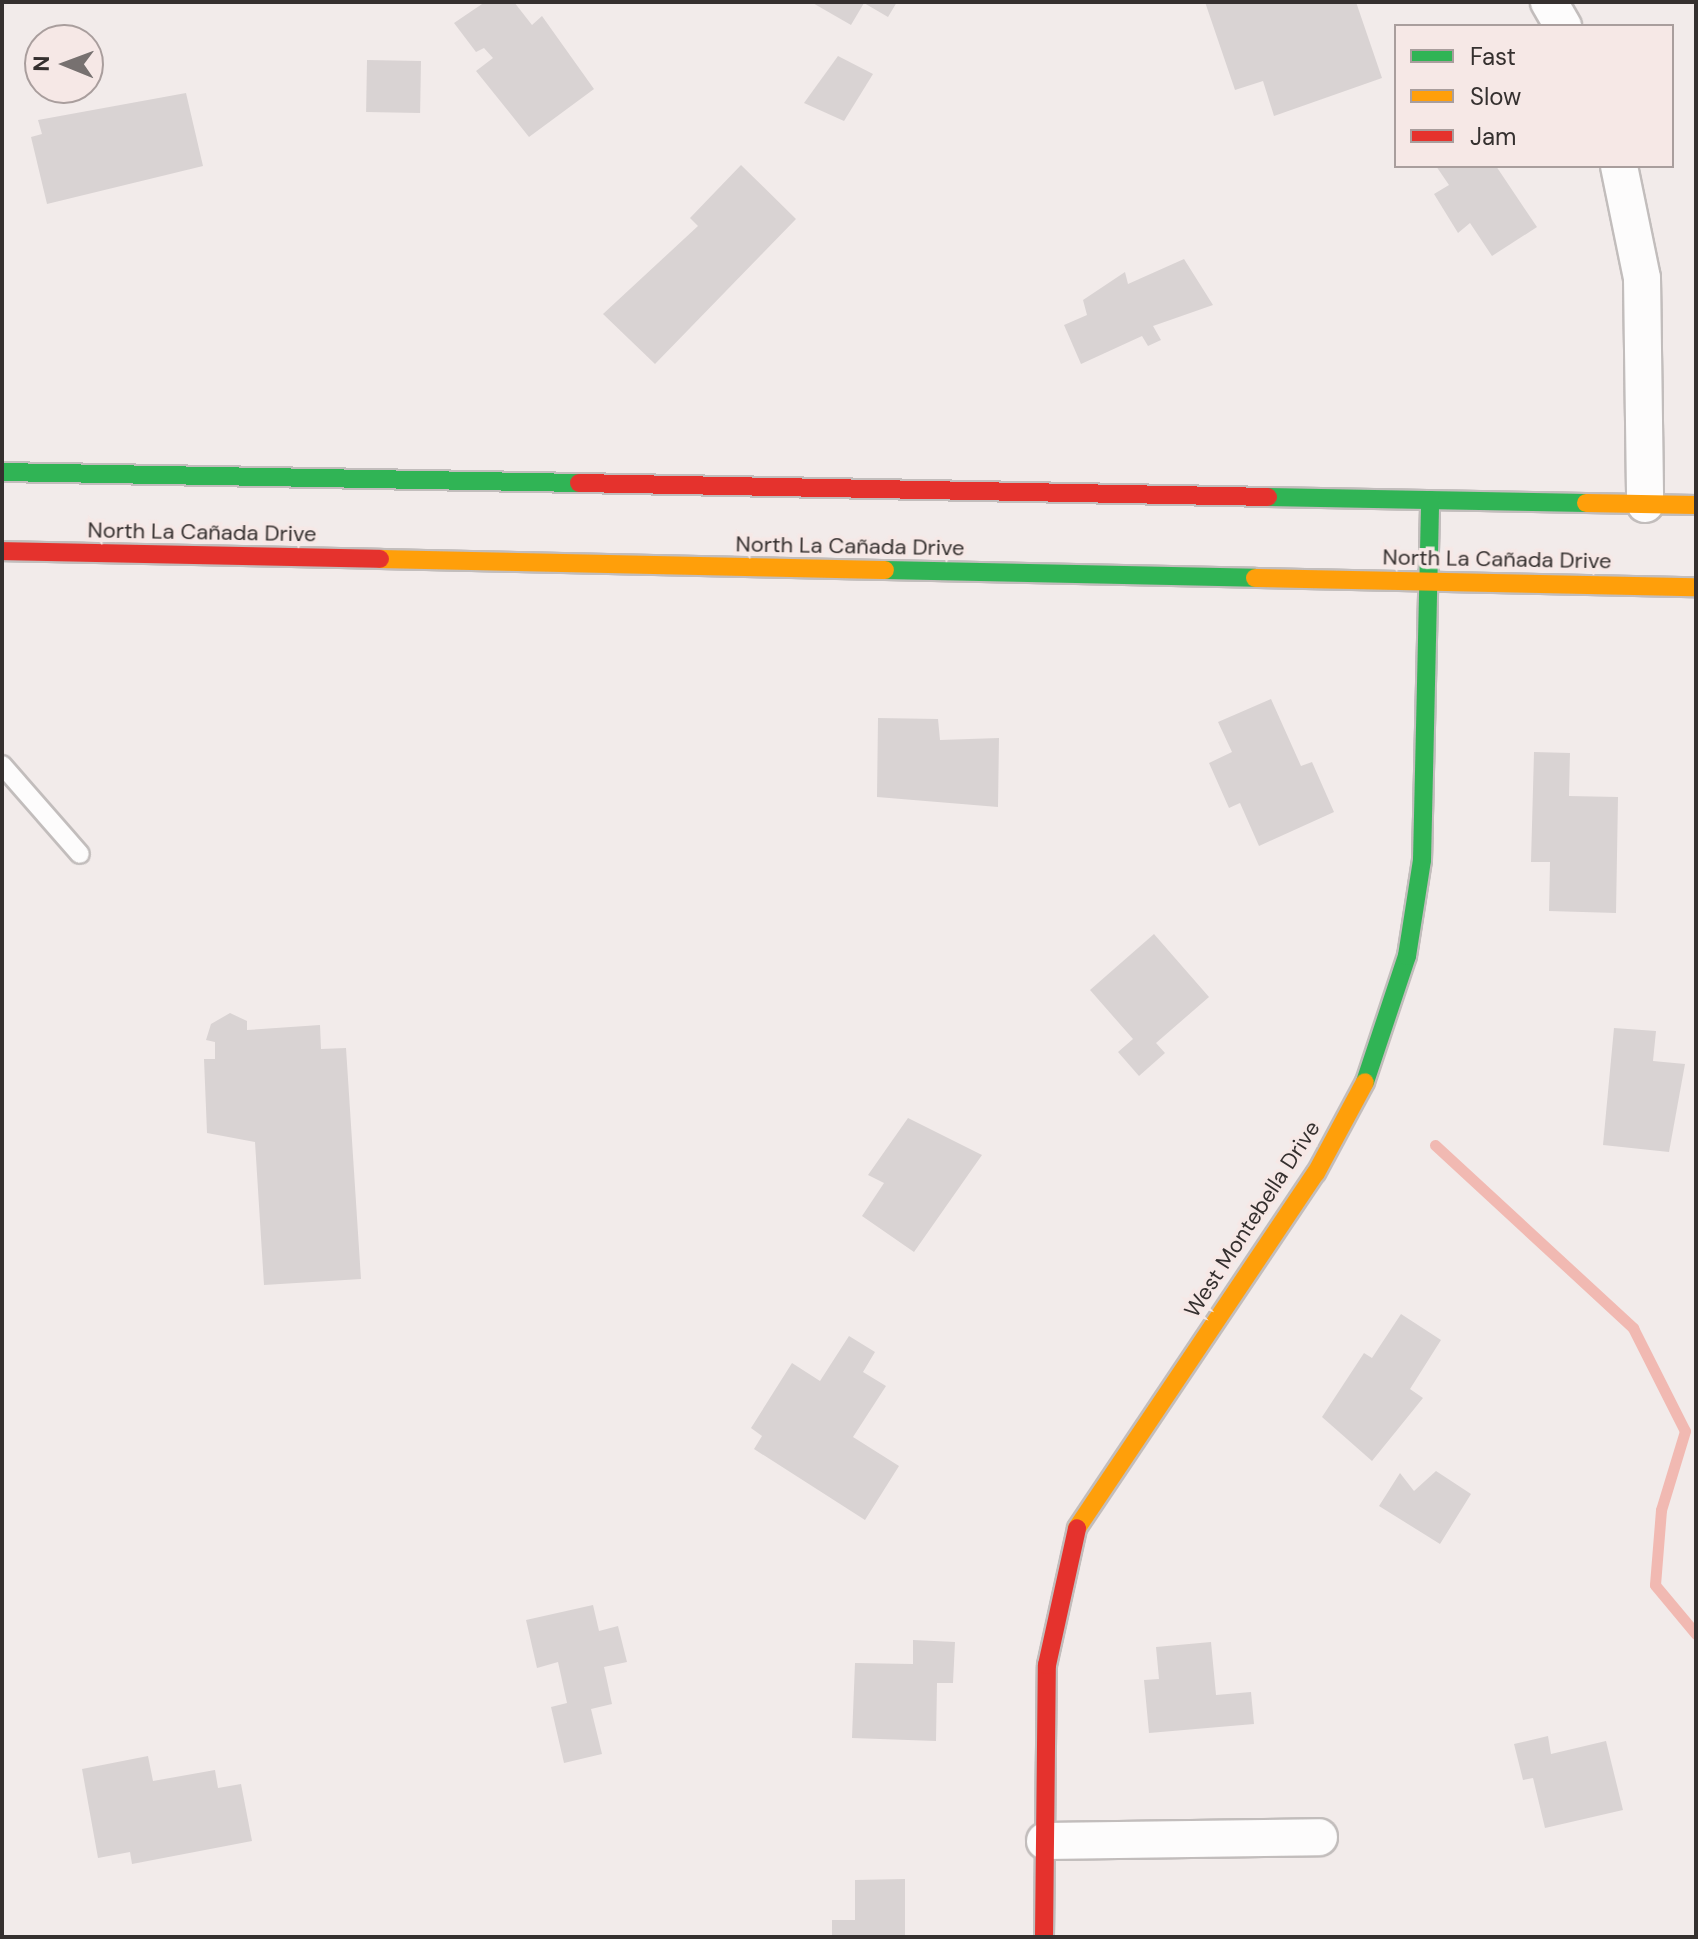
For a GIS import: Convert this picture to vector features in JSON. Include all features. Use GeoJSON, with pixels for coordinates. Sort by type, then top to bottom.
{"type":"FeatureCollection","features":[{"type":"Feature","properties":{"kind":"main road"},"geometry":{"type":"LineString","coordinates":[[2,472],[1696,505]]}},
{"type":"Feature","properties":{"kind":"main road","name":"West Montebella Drive"},"geometry":{"type":"LineString","coordinates":[[1044,1937],[1047,1665],[1079,1517],[1316,1173],[1370,1073],[1407,956],[1422,860],[1430,500]]}},
{"type":"Feature","properties":{"kind":"main road","name":"North La Cañada Drive"},"geometry":{"type":"LineString","coordinates":[[2,551],[1696,587]]}},
{"type":"Feature","properties":{"kind":"street"},"geometry":{"type":"LineString","coordinates":[[1549,2],[1562,24]]}},
{"type":"Feature","properties":{"kind":"street"},"geometry":{"type":"LineString","coordinates":[[1619,168],[1642,278],[1645,504]]}},
{"type":"Feature","properties":{"kind":"street"},"geometry":{"type":"LineString","coordinates":[[1045,1841],[1319,1837]]}},
{"type":"Feature","properties":{"kind":"lane"},"geometry":{"type":"LineString","coordinates":[[2,765],[80,854]]}},
{"type":"Feature","properties":{"kind":"building"},"geometry":{"type":"Polygon","coordinates":[[[485,2],[514,2],[532,25],[542,16],[594,89],[529,137],[476,71],[493,58],[484,48],[476,52],[454,23],[485,2]]]}},
{"type":"Feature","properties":{"kind":"building"},"geometry":{"type":"Polygon","coordinates":[[[811,2],[897,2],[888,17],[864,3],[851,25],[811,2]]]}},
{"type":"Feature","properties":{"kind":"building"},"geometry":{"type":"Polygon","coordinates":[[[1205,2],[1356,2],[1382,78],[1274,116],[1263,81],[1235,90],[1205,2]]]}},
{"type":"Feature","properties":{"kind":"building"},"geometry":{"type":"Polygon","coordinates":[[[838,56],[873,74],[844,121],[804,103],[838,56]]]}},
{"type":"Feature","properties":{"kind":"building"},"geometry":{"type":"Polygon","coordinates":[[[367,60],[421,61],[420,113],[366,112],[367,60]]]}},
{"type":"Feature","properties":{"kind":"building"},"geometry":{"type":"Polygon","coordinates":[[[186,93],[203,166],[47,204],[31,137],[42,134],[38,120],[186,93]]]}},
{"type":"Feature","properties":{"kind":"building"},"geometry":{"type":"Polygon","coordinates":[[[741,165],[796,219],[655,364],[603,314],[698,226],[690,218],[741,165]]]}},
{"type":"Feature","properties":{"kind":"building"},"geometry":{"type":"Polygon","coordinates":[[[1437,168],[1497,168],[1537,227],[1492,256],[1470,223],[1458,233],[1434,194],[1449,185],[1437,168]]]}},
{"type":"Feature","properties":{"kind":"building"},"geometry":{"type":"Polygon","coordinates":[[[1184,259],[1213,305],[1153,326],[1161,340],[1148,346],[1142,336],[1081,364],[1064,325],[1087,315],[1083,300],[1125,272],[1128,284],[1184,259]]]}},
{"type":"Feature","properties":{"kind":"building"},"geometry":{"type":"Polygon","coordinates":[[[1271,699],[1301,766],[1312,762],[1334,812],[1259,846],[1240,803],[1229,808],[1209,763],[1232,752],[1218,722],[1271,699]]]}},
{"type":"Feature","properties":{"kind":"building"},"geometry":{"type":"Polygon","coordinates":[[[878,718],[938,719],[940,740],[999,738],[998,807],[877,797],[878,718]]]}},
{"type":"Feature","properties":{"kind":"building"},"geometry":{"type":"Polygon","coordinates":[[[1534,752],[1570,753],[1569,796],[1618,797],[1616,913],[1549,911],[1550,862],[1531,862],[1534,752]]]}},
{"type":"Feature","properties":{"kind":"building"},"geometry":{"type":"Polygon","coordinates":[[[1154,934],[1209,997],[1156,1043],[1165,1053],[1139,1076],[1118,1052],[1133,1039],[1090,990],[1154,934]]]}},
{"type":"Feature","properties":{"kind":"building"},"geometry":{"type":"Polygon","coordinates":[[[230,1013],[247,1021],[247,1030],[320,1025],[321,1049],[346,1048],[361,1279],[264,1285],[255,1142],[207,1133],[204,1059],[215,1059],[215,1042],[206,1040],[211,1024],[230,1013]]]}},
{"type":"Feature","properties":{"kind":"building"},"geometry":{"type":"Polygon","coordinates":[[[1614,1028],[1656,1031],[1653,1061],[1685,1064],[1669,1152],[1603,1145],[1614,1028]]]}},
{"type":"Feature","properties":{"kind":"building"},"geometry":{"type":"Polygon","coordinates":[[[908,1118],[982,1155],[914,1252],[862,1216],[884,1183],[868,1175],[908,1118]]]}},
{"type":"Feature","properties":{"kind":"building"},"geometry":{"type":"Polygon","coordinates":[[[1401,1314],[1441,1340],[1410,1389],[1423,1398],[1372,1461],[1322,1417],[1364,1353],[1372,1358],[1401,1314]]]}},
{"type":"Feature","properties":{"kind":"building"},"geometry":{"type":"Polygon","coordinates":[[[849,1336],[875,1352],[863,1372],[886,1386],[853,1437],[899,1466],[865,1520],[754,1449],[762,1436],[751,1428],[792,1363],[820,1381],[849,1336]]]}},
{"type":"Feature","properties":{"kind":"building"},"geometry":{"type":"Polygon","coordinates":[[[1436,1471],[1471,1494],[1440,1544],[1379,1506],[1400,1473],[1414,1491],[1436,1471]]]}},
{"type":"Feature","properties":{"kind":"building"},"geometry":{"type":"Polygon","coordinates":[[[593,1605],[599,1631],[618,1626],[627,1662],[604,1667],[612,1704],[591,1709],[602,1754],[564,1763],[551,1707],[567,1703],[558,1662],[537,1668],[526,1620],[593,1605]]]}},
{"type":"Feature","properties":{"kind":"building"},"geometry":{"type":"Polygon","coordinates":[[[913,1640],[955,1642],[953,1683],[937,1683],[936,1741],[852,1738],[855,1663],[913,1664],[913,1640]]]}},
{"type":"Feature","properties":{"kind":"building"},"geometry":{"type":"Polygon","coordinates":[[[1211,1642],[1216,1695],[1251,1692],[1254,1724],[1149,1733],[1144,1680],[1159,1679],[1156,1647],[1211,1642]]]}},
{"type":"Feature","properties":{"kind":"building"},"geometry":{"type":"Polygon","coordinates":[[[1548,1736],[1551,1754],[1606,1741],[1623,1810],[1545,1828],[1533,1778],[1523,1780],[1514,1744],[1548,1736]]]}},
{"type":"Feature","properties":{"kind":"building"},"geometry":{"type":"Polygon","coordinates":[[[148,1756],[153,1781],[215,1770],[218,1788],[241,1784],[252,1841],[132,1864],[130,1852],[98,1858],[82,1769],[148,1756]]]}},
{"type":"Feature","properties":{"kind":"building"},"geometry":{"type":"Polygon","coordinates":[[[905,1879],[905,1937],[832,1937],[832,1920],[855,1920],[855,1880],[905,1879]]]}},
{"type":"Feature","properties":{"kind":"waterway"},"geometry":{"type":"LineString","coordinates":[[1435,1145],[1633,1328],[1685,1431],[1661,1510],[1655,1585],[1696,1634]]}},
{"type":"Feature","properties":{"kind":"traffic: fast"},"geometry":{"type":"LineString","coordinates":[[2,472],[579,483]]}},
{"type":"Feature","properties":{"kind":"traffic: fast"},"geometry":{"type":"LineString","coordinates":[[1268,497],[1586,503]]}},
{"type":"Feature","properties":{"kind":"traffic: fast"},"geometry":{"type":"LineString","coordinates":[[1365,1082],[1407,956],[1422,860],[1430,500]]}},
{"type":"Feature","properties":{"kind":"traffic: fast"},"geometry":{"type":"LineString","coordinates":[[885,570],[1255,578]]}},
{"type":"Feature","properties":{"kind":"traffic: slow"},"geometry":{"type":"LineString","coordinates":[[1586,503],[1696,505]]}},
{"type":"Feature","properties":{"kind":"traffic: slow"},"geometry":{"type":"LineString","coordinates":[[380,559],[885,570]]}},
{"type":"Feature","properties":{"kind":"traffic: slow"},"geometry":{"type":"LineString","coordinates":[[1255,578],[1696,587]]}},
{"type":"Feature","properties":{"kind":"traffic: slow"},"geometry":{"type":"LineString","coordinates":[[1077,1528],[1316,1173],[1365,1082]]}},
{"type":"Feature","properties":{"kind":"traffic: jam"},"geometry":{"type":"LineString","coordinates":[[579,483],[1268,497]]}},
{"type":"Feature","properties":{"kind":"traffic: jam"},"geometry":{"type":"LineString","coordinates":[[2,551],[380,559]]}},
{"type":"Feature","properties":{"kind":"traffic: jam"},"geometry":{"type":"LineString","coordinates":[[1044,1937],[1047,1665],[1077,1528]]}}]}
